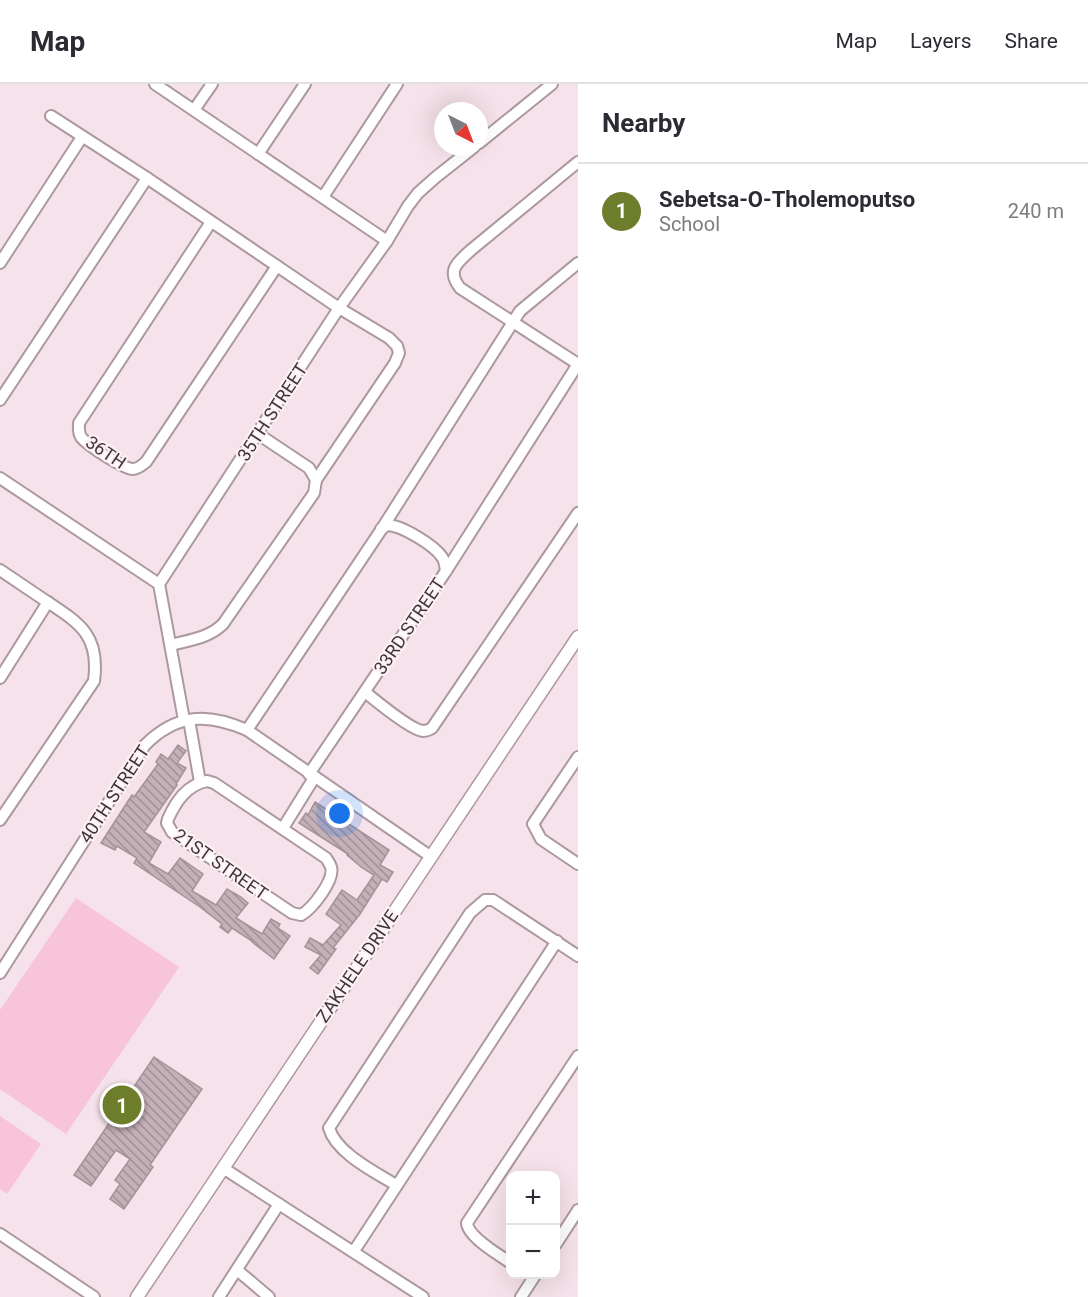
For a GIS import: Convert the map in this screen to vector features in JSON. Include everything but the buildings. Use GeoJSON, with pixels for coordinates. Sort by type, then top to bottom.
{"type":"FeatureCollection","features":[{"type":"Feature","properties":{"kind":"street"},"geometry":{"type":"LineString","coordinates":[[154,84],[387,241]]}},
{"type":"Feature","properties":{"kind":"street"},"geometry":{"type":"LineString","coordinates":[[194,110],[212,84]]}},
{"type":"Feature","properties":{"kind":"street"},"geometry":{"type":"LineString","coordinates":[[258,154],[305,84]]}},
{"type":"Feature","properties":{"kind":"street"},"geometry":{"type":"LineString","coordinates":[[323,197],[397,84]]}},
{"type":"Feature","properties":{"kind":"street"},"geometry":{"type":"LineString","coordinates":[[488,136],[552,84]]}},
{"type":"Feature","properties":{"kind":"street"},"geometry":{"type":"LineString","coordinates":[[51,116],[393,342],[399,353],[395,363],[316,480],[314,493],[223,624],[204,637],[171,645]]}},
{"type":"Feature","properties":{"kind":"street"},"geometry":{"type":"LineString","coordinates":[[0,263],[82,137]]}},
{"type":"Feature","properties":{"kind":"street","name":"35TH STREET"},"geometry":{"type":"LineString","coordinates":[[159,584],[339,308],[418,193],[463,156]]}},
{"type":"Feature","properties":{"kind":"street"},"geometry":{"type":"LineString","coordinates":[[446,571],[578,364],[460,288],[453,277],[453,271],[458,262],[471,250],[578,162]]}},
{"type":"Feature","properties":{"kind":"street"},"geometry":{"type":"LineString","coordinates":[[0,400],[147,178]]}},
{"type":"Feature","properties":{"kind":"street","name":"36TH"},"geometry":{"type":"LineString","coordinates":[[211,222],[79,423],[78,430],[85,441],[106,455],[131,469],[137,469],[146,462],[277,266]]}},
{"type":"Feature","properties":{"kind":"street"},"geometry":{"type":"LineString","coordinates":[[247,730],[381,530],[512,323],[527,303],[578,263]]}},
{"type":"Feature","properties":{"kind":"street"},"geometry":{"type":"LineString","coordinates":[[258,434],[309,468],[316,480]]}},
{"type":"Feature","properties":{"kind":"street"},"geometry":{"type":"LineString","coordinates":[[0,478],[159,584],[200,782]]}},
{"type":"Feature","properties":{"kind":"street"},"geometry":{"type":"LineString","coordinates":[[365,692],[420,731],[432,728],[578,513]]}},
{"type":"Feature","properties":{"kind":"street","name":"33RD STREET"},"geometry":{"type":"LineString","coordinates":[[283,828],[312,776],[365,692],[446,571],[445,562],[437,552],[402,528],[387,525],[381,530]]}},
{"type":"Feature","properties":{"kind":"street"},"geometry":{"type":"LineString","coordinates":[[0,570],[76,621],[88,633],[96,665],[94,681],[0,820]]}},
{"type":"Feature","properties":{"kind":"street"},"geometry":{"type":"LineString","coordinates":[[0,678],[48,602]]}},
{"type":"Feature","properties":{"kind":"street","name":"ZAKHELE DRIVE"},"geometry":{"type":"LineString","coordinates":[[137,1297],[578,637]]}},
{"type":"Feature","properties":{"kind":"street","name":"40TH STREET"},"geometry":{"type":"LineString","coordinates":[[0,973],[145,745],[162,730],[187,720],[224,720],[247,730],[430,856]]}},
{"type":"Feature","properties":{"kind":"street"},"geometry":{"type":"LineString","coordinates":[[576,762],[533,824],[541,839],[578,864]]}},
{"type":"Feature","properties":{"kind":"street","name":"21ST STREET"},"geometry":{"type":"LineString","coordinates":[[207,781],[214,783],[283,828],[326,858],[332,868],[331,878],[309,911],[301,915],[286,909],[172,832],[167,823],[170,814],[186,791],[200,782],[207,781]]}},
{"type":"Feature","properties":{"kind":"street"},"geometry":{"type":"LineString","coordinates":[[396,1185],[344,1150],[333,1139],[329,1128],[466,919],[480,903],[492,900],[578,956]]}},
{"type":"Feature","properties":{"kind":"street"},"geometry":{"type":"LineString","coordinates":[[354,1251],[556,941]]}},
{"type":"Feature","properties":{"kind":"street"},"geometry":{"type":"LineString","coordinates":[[506,1260],[472,1235],[467,1223],[578,1056]]}},
{"type":"Feature","properties":{"kind":"street"},"geometry":{"type":"LineString","coordinates":[[223,1168],[421,1296]]}},
{"type":"Feature","properties":{"kind":"street"},"geometry":{"type":"LineString","coordinates":[[219,1297],[279,1204]]}},
{"type":"Feature","properties":{"kind":"street"},"geometry":{"type":"LineString","coordinates":[[560,1237],[578,1210]]}},
{"type":"Feature","properties":{"kind":"street"},"geometry":{"type":"LineString","coordinates":[[0,1234],[94,1297]]}},
{"type":"Feature","properties":{"kind":"street"},"geometry":{"type":"LineString","coordinates":[[237,1270],[270,1297]]}},
{"type":"Feature","properties":{"kind":"street"},"geometry":{"type":"LineString","coordinates":[[521,1297],[530,1279]]}},
{"type":"Feature","properties":{"kind":"shaded area"},"geometry":{"type":"Polygon","coordinates":[[[76,898],[179,967],[66,1134],[0,1089],[0,1010],[76,898]]]}},
{"type":"Feature","properties":{"kind":"shaded area"},"geometry":{"type":"Polygon","coordinates":[[[0,1116],[41,1144],[7,1194],[0,1189],[0,1116]]]}},
{"type":"Feature","properties":{"kind":"place","name":"Sebetsa-O-Tholemoputso"},"geometry":{"type":"Point","coordinates":[122,1105]}}]}
